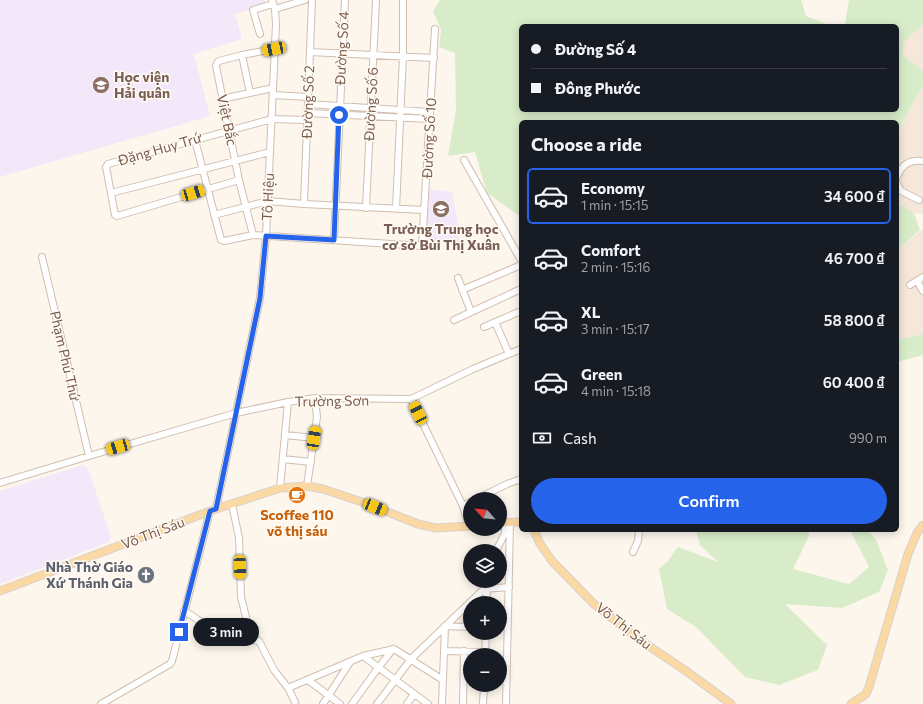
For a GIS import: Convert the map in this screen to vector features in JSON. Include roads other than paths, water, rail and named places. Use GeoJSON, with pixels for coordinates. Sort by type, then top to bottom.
{"type":"FeatureCollection","features":[{"type":"Feature","properties":{"kind":"main road","name":"Võ Thị Sáu"},"geometry":{"type":"LineString","coordinates":[[0,591],[213,510],[280,488],[307,486],[338,493],[423,525],[436,528],[463,526]]}},
{"type":"Feature","properties":{"kind":"main road"},"geometry":{"type":"LineString","coordinates":[[507,523],[519,522]]}},
{"type":"Feature","properties":{"kind":"main road"},"geometry":{"type":"LineString","coordinates":[[852,704],[864,696],[869,687],[908,554],[917,533],[923,525]]}},
{"type":"Feature","properties":{"kind":"main road","name":"Võ Thị Sáu"},"geometry":{"type":"LineString","coordinates":[[535,532],[539,542],[552,561],[594,604],[637,638],[731,704]]}},
{"type":"Feature","properties":{"kind":"street"},"geometry":{"type":"LineString","coordinates":[[260,34],[253,10],[273,4],[305,0]]}},
{"type":"Feature","properties":{"kind":"street","name":"Đường Số 2"},"geometry":{"type":"LineString","coordinates":[[304,204],[312,0]]}},
{"type":"Feature","properties":{"kind":"street","name":"Đường Số 4"},"geometry":{"type":"LineString","coordinates":[[334,240],[345,0]]}},
{"type":"Feature","properties":{"kind":"street","name":"Đường Số 6"},"geometry":{"type":"LineString","coordinates":[[366,208],[376,0]]}},
{"type":"Feature","properties":{"kind":"street"},"geometry":{"type":"LineString","coordinates":[[396,209],[404,0]]}},
{"type":"Feature","properties":{"kind":"street","name":"Tô Hiệu"},"geometry":{"type":"LineString","coordinates":[[101,704],[170,664],[172,661],[184,611],[213,510],[236,414],[260,298],[266,236],[272,119],[276,24],[273,4]]}},
{"type":"Feature","properties":{"kind":"street","name":"Đường Số 10"},"geometry":{"type":"LineString","coordinates":[[334,240],[422,246],[435,29]]}},
{"type":"Feature","properties":{"kind":"street","name":"Việt Bắc"},"geometry":{"type":"LineString","coordinates":[[253,235],[239,180],[216,66],[219,61],[274,49]]}},
{"type":"Feature","properties":{"kind":"street"},"geometry":{"type":"LineString","coordinates":[[310,52],[434,58]]}},
{"type":"Feature","properties":{"kind":"street"},"geometry":{"type":"LineString","coordinates":[[242,55],[250,93]]}},
{"type":"Feature","properties":{"kind":"street"},"geometry":{"type":"LineString","coordinates":[[222,99],[273,88]]}},
{"type":"Feature","properties":{"kind":"street"},"geometry":{"type":"LineString","coordinates":[[273,95],[308,97]]}},
{"type":"Feature","properties":{"kind":"street"},"geometry":{"type":"LineString","coordinates":[[308,104],[430,112]]}},
{"type":"Feature","properties":{"kind":"street"},"geometry":{"type":"LineString","coordinates":[[308,113],[430,119]]}},
{"type":"Feature","properties":{"kind":"street","name":"Đặng Huy Trứ"},"geometry":{"type":"LineString","coordinates":[[239,180],[118,216],[115,215],[106,167],[108,164],[272,119],[307,120]]}},
{"type":"Feature","properties":{"kind":"street"},"geometry":{"type":"LineString","coordinates":[[194,140],[221,240],[224,241],[253,235],[334,240]]}},
{"type":"Feature","properties":{"kind":"street"},"geometry":{"type":"LineString","coordinates":[[112,193],[270,152]]}},
{"type":"Feature","properties":{"kind":"street"},"geometry":{"type":"LineString","coordinates":[[464,160],[519,256]]}},
{"type":"Feature","properties":{"kind":"street"},"geometry":{"type":"LineString","coordinates":[[899,174],[904,165],[913,161],[923,161]]}},
{"type":"Feature","properties":{"kind":"street"},"geometry":{"type":"LineString","coordinates":[[899,188],[901,191],[919,200]]}},
{"type":"Feature","properties":{"kind":"street"},"geometry":{"type":"LineString","coordinates":[[214,215],[268,201],[366,208],[424,210]]}},
{"type":"Feature","properties":{"kind":"street","name":"Phạm Phú Thứ"},"geometry":{"type":"LineString","coordinates":[[42,257],[89,456]]}},
{"type":"Feature","properties":{"kind":"street"},"geometry":{"type":"LineString","coordinates":[[462,290],[519,266]]}},
{"type":"Feature","properties":{"kind":"street"},"geometry":{"type":"LineString","coordinates":[[910,285],[923,277]]}},
{"type":"Feature","properties":{"kind":"street"},"geometry":{"type":"LineString","coordinates":[[458,278],[470,312]]}},
{"type":"Feature","properties":{"kind":"street"},"geometry":{"type":"LineString","coordinates":[[917,281],[923,291]]}},
{"type":"Feature","properties":{"kind":"street"},"geometry":{"type":"LineString","coordinates":[[454,320],[519,290]]}},
{"type":"Feature","properties":{"kind":"street"},"geometry":{"type":"LineString","coordinates":[[484,327],[519,312]]}},
{"type":"Feature","properties":{"kind":"street"},"geometry":{"type":"LineString","coordinates":[[494,322],[510,354]]}},
{"type":"Feature","properties":{"kind":"street","name":"Trường Sơn"},"geometry":{"type":"LineString","coordinates":[[0,483],[236,414],[288,402],[315,398],[411,400],[462,374],[519,350]]}},
{"type":"Feature","properties":{"kind":"street"},"geometry":{"type":"LineString","coordinates":[[307,486],[317,417],[315,398]]}},
{"type":"Feature","properties":{"kind":"street"},"geometry":{"type":"LineString","coordinates":[[411,400],[463,506]]}},
{"type":"Feature","properties":{"kind":"street"},"geometry":{"type":"LineString","coordinates":[[280,488],[288,402]]}},
{"type":"Feature","properties":{"kind":"street"},"geometry":{"type":"LineString","coordinates":[[285,435],[314,438]]}},
{"type":"Feature","properties":{"kind":"street"},"geometry":{"type":"LineString","coordinates":[[283,459],[311,462]]}},
{"type":"Feature","properties":{"kind":"street"},"geometry":{"type":"LineString","coordinates":[[491,492],[519,480]]}},
{"type":"Feature","properties":{"kind":"street"},"geometry":{"type":"LineString","coordinates":[[232,504],[238,528],[241,597],[246,617],[245,627],[249,636],[255,642],[259,641],[274,670],[288,688],[295,702]]}},
{"type":"Feature","properties":{"kind":"street"},"geometry":{"type":"LineString","coordinates":[[633,552],[638,541],[639,532]]}},
{"type":"Feature","properties":{"kind":"street"},"geometry":{"type":"LineString","coordinates":[[506,536],[509,587],[506,704]]}},
{"type":"Feature","properties":{"kind":"street"},"geometry":{"type":"LineString","coordinates":[[377,704],[411,659],[485,589],[509,587]]}},
{"type":"Feature","properties":{"kind":"street"},"geometry":{"type":"LineString","coordinates":[[485,589],[486,596]]}},
{"type":"Feature","properties":{"kind":"street"},"geometry":{"type":"LineString","coordinates":[[184,611],[196,617],[205,624],[216,636]]}},
{"type":"Feature","properties":{"kind":"street"},"geometry":{"type":"LineString","coordinates":[[445,626],[463,627]]}},
{"type":"Feature","properties":{"kind":"street"},"geometry":{"type":"LineString","coordinates":[[442,704],[445,626]]}},
{"type":"Feature","properties":{"kind":"street"},"geometry":{"type":"LineString","coordinates":[[288,688],[363,656],[393,649],[443,680]]}},
{"type":"Feature","properties":{"kind":"street"},"geometry":{"type":"LineString","coordinates":[[352,704],[393,649]]}},
{"type":"Feature","properties":{"kind":"street"},"geometry":{"type":"LineString","coordinates":[[444,651],[463,652]]}},
{"type":"Feature","properties":{"kind":"street"},"geometry":{"type":"LineString","coordinates":[[363,656],[428,704]]}},
{"type":"Feature","properties":{"kind":"street"},"geometry":{"type":"LineString","coordinates":[[322,704],[350,662]]}},
{"type":"Feature","properties":{"kind":"street"},"geometry":{"type":"LineString","coordinates":[[308,680],[340,704]]}},
{"type":"Feature","properties":{"kind":"street"},"geometry":{"type":"LineString","coordinates":[[463,692],[463,704]]}},
{"type":"Feature","properties":{"kind":"street"},"geometry":{"type":"LineString","coordinates":[[483,704],[484,692]]}},
{"type":"Feature","properties":{"kind":"street"},"geometry":{"type":"LineString","coordinates":[[407,704],[414,694]]}},
{"type":"Feature","properties":{"kind":"place","name":"Học viện Hải quân"},"geometry":{"type":"Point","coordinates":[101,85]}},
{"type":"Feature","properties":{"kind":"place","name":"Trường Trung học cơ sở Bùi Thị Xuân"},"geometry":{"type":"Point","coordinates":[441,209]}},
{"type":"Feature","properties":{"kind":"place","name":"Scoffee 110 võ thị sáu"},"geometry":{"type":"Point","coordinates":[297,495]}},
{"type":"Feature","properties":{"kind":"place","name":"Nhà Thờ Giáo Xứ Thánh Gia"},"geometry":{"type":"Point","coordinates":[146,575]}}]}
